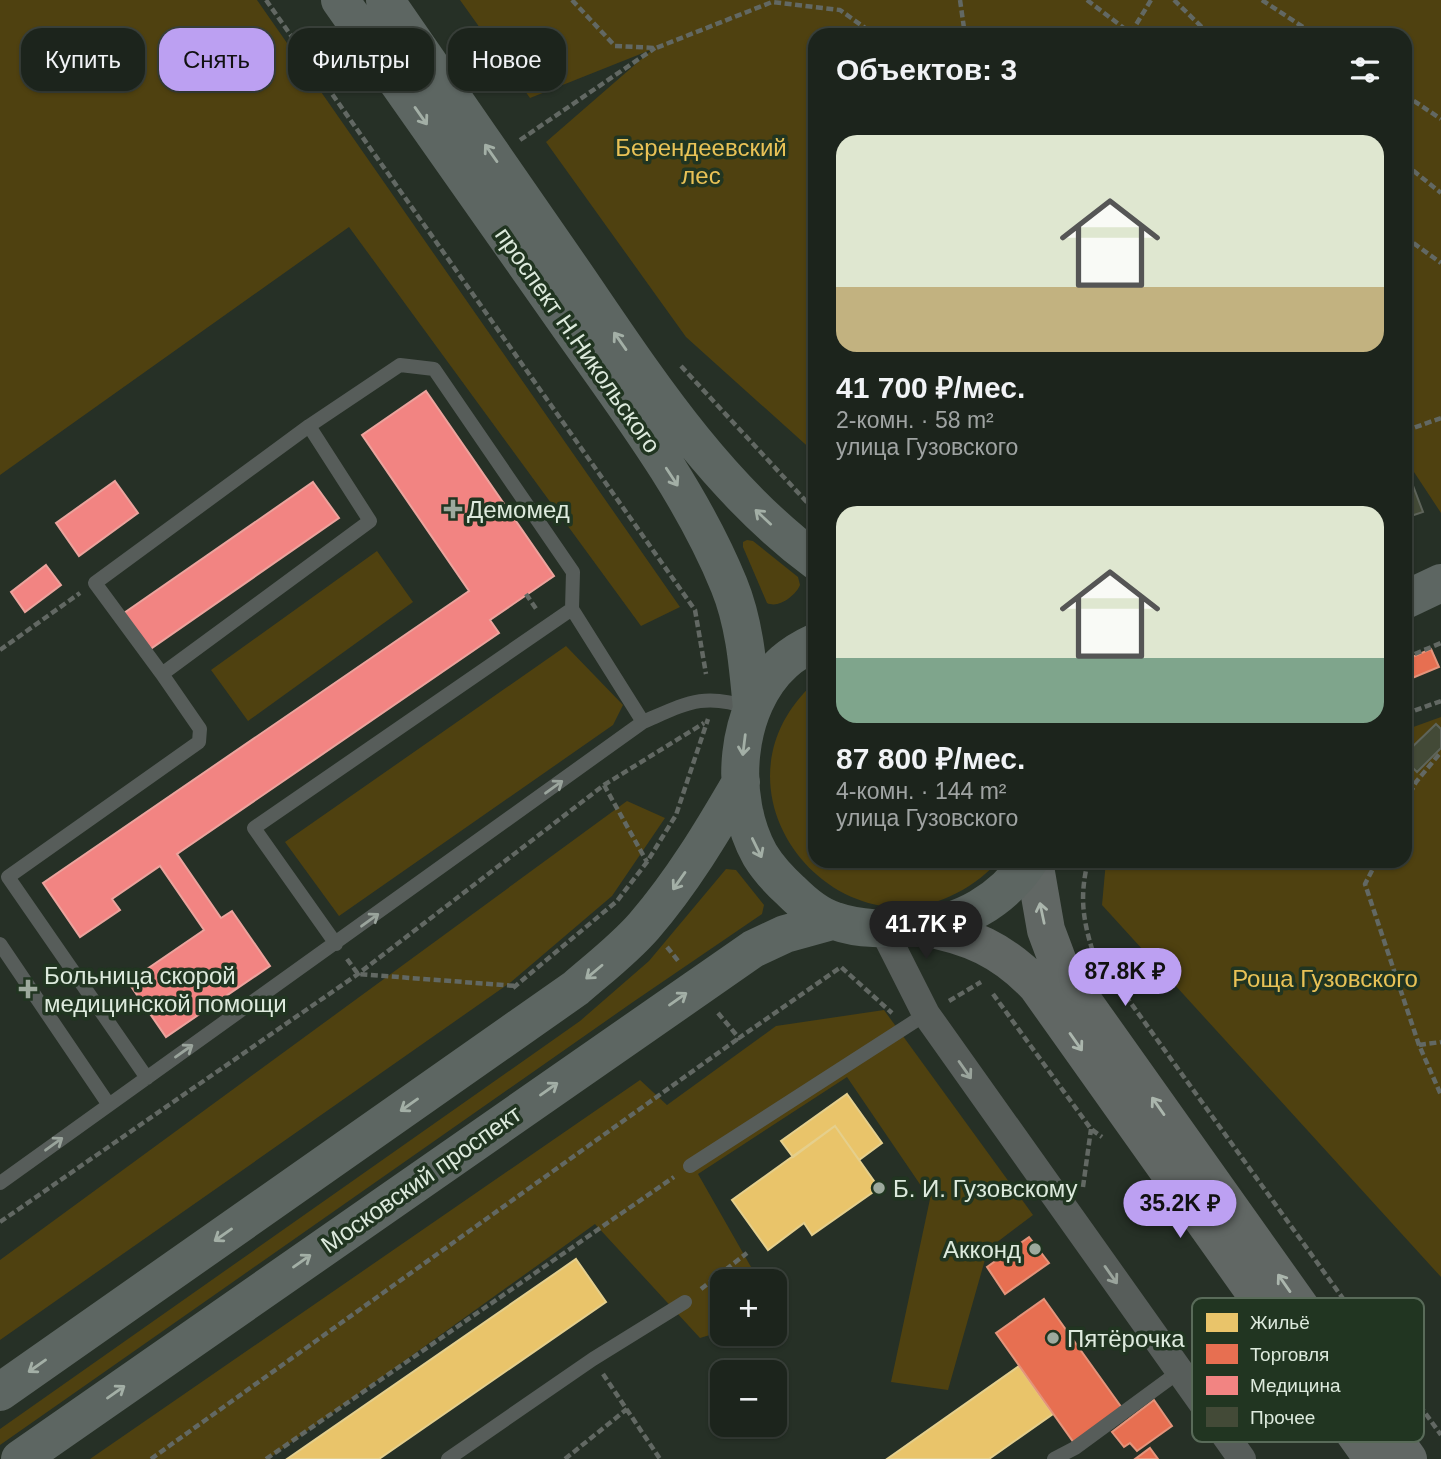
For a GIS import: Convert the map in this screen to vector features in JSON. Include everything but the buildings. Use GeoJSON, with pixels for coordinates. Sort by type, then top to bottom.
{"type":"FeatureCollection","features":[{"type":"Feature","properties":{"kind":"main road","name":"проспект Н.Никольского"},"geometry":{"type":"LineString","coordinates":[[340,0],[621,400],[680,489],[729,584],[745,645],[752,709]]}},
{"type":"Feature","properties":{"kind":"main road","name":"проспект Н.Никольского"},"geometry":{"type":"LineString","coordinates":[[385,0],[635,362],[703,453],[747,502],[808,555]]}},
{"type":"Feature","properties":{"kind":"main road"},"geometry":{"type":"LineString","coordinates":[[808,647],[784,662],[765,685],[752,709],[745,734],[741,782],[747,821],[761,856],[782,883],[804,904],[832,921],[883,929],[921,927],[950,921],[978,910],[1000,895],[1026,868]]}},
{"type":"Feature","properties":{"kind":"main road"},"geometry":{"type":"LineString","coordinates":[[0,1392],[576,988],[644,926],[696,856],[741,782]]}},
{"type":"Feature","properties":{"kind":"main road"},"geometry":{"type":"LineString","coordinates":[[1033,868],[1046,930],[1061,970],[1294,1298]]}},
{"type":"Feature","properties":{"kind":"main road","name":"Московский проспект"},"geometry":{"type":"LineString","coordinates":[[20,1459],[752,949],[785,934],[832,921]]}},
{"type":"Feature","properties":{"kind":"main road"},"geometry":{"type":"LineString","coordinates":[[921,927],[947,931],[990,947],[1018,966],[1037,986],[1259,1298]]}},
{"type":"Feature","properties":{"kind":"main road"},"geometry":{"type":"LineString","coordinates":[[1361,1442],[1373,1459]]}},
{"type":"Feature","properties":{"kind":"main road"},"geometry":{"type":"LineString","coordinates":[[1396,1442],[1408,1459]]}},
{"type":"Feature","properties":{"kind":"street"},"geometry":{"type":"LineString","coordinates":[[883,929],[913,1017],[1192,1388]]}},
{"type":"Feature","properties":{"kind":"street"},"geometry":{"type":"LineString","coordinates":[[1230,1442],[1242,1459]]}},
{"type":"Feature","properties":{"kind":"lane"},"geometry":{"type":"LineString","coordinates":[[147,1078],[8,877],[200,742],[200,729],[94,583],[309,426],[400,365],[434,369],[573,572],[572,609],[643,722]]}},
{"type":"Feature","properties":{"kind":"lane"},"geometry":{"type":"LineString","coordinates":[[162,674],[370,521],[309,426]]}},
{"type":"Feature","properties":{"kind":"lane"},"geometry":{"type":"LineString","coordinates":[[335,944],[254,828],[572,609]]}},
{"type":"Feature","properties":{"kind":"lane"},"geometry":{"type":"LineString","coordinates":[[0,1183],[643,722],[685,703],[707,699],[727,701],[752,709]]}},
{"type":"Feature","properties":{"kind":"lane"},"geometry":{"type":"LineString","coordinates":[[0,944],[109,1105]]}},
{"type":"Feature","properties":{"kind":"lane"},"geometry":{"type":"LineString","coordinates":[[690,1166],[913,1017]]}},
{"type":"Feature","properties":{"kind":"lane"},"geometry":{"type":"LineString","coordinates":[[448,1459],[593,1359],[685,1302]]}},
{"type":"Feature","properties":{"kind":"lane"},"geometry":{"type":"LineString","coordinates":[[1054,1459],[1076,1448],[1180,1371]]}},
{"type":"Feature","properties":{"kind":"path"},"geometry":{"type":"LineString","coordinates":[[266,0],[695,610],[706,674]]}},
{"type":"Feature","properties":{"kind":"path"},"geometry":{"type":"LineString","coordinates":[[572,0],[615,46],[656,48]]}},
{"type":"Feature","properties":{"kind":"path"},"geometry":{"type":"LineString","coordinates":[[520,139],[656,48],[778,0]]}},
{"type":"Feature","properties":{"kind":"path"},"geometry":{"type":"LineString","coordinates":[[960,0],[964,28]]}},
{"type":"Feature","properties":{"kind":"path"},"geometry":{"type":"LineString","coordinates":[[1087,0],[1124,28]]}},
{"type":"Feature","properties":{"kind":"path"},"geometry":{"type":"LineString","coordinates":[[1135,28],[1151,0]]}},
{"type":"Feature","properties":{"kind":"path"},"geometry":{"type":"LineString","coordinates":[[1174,0],[1203,28]]}},
{"type":"Feature","properties":{"kind":"path"},"geometry":{"type":"LineString","coordinates":[[1262,0],[1304,28]]}},
{"type":"Feature","properties":{"kind":"path"},"geometry":{"type":"LineString","coordinates":[[772,2],[840,9],[866,28]]}},
{"type":"Feature","properties":{"kind":"path"},"geometry":{"type":"LineString","coordinates":[[1412,100],[1441,119]]}},
{"type":"Feature","properties":{"kind":"path"},"geometry":{"type":"LineString","coordinates":[[513,129],[528,151]]}},
{"type":"Feature","properties":{"kind":"path"},"geometry":{"type":"LineString","coordinates":[[1412,170],[1441,193]]}},
{"type":"Feature","properties":{"kind":"path"},"geometry":{"type":"LineString","coordinates":[[1412,242],[1441,263]]}},
{"type":"Feature","properties":{"kind":"path"},"geometry":{"type":"LineString","coordinates":[[680,364],[808,503]]}},
{"type":"Feature","properties":{"kind":"path"},"geometry":{"type":"LineString","coordinates":[[1412,428],[1441,418]]}},
{"type":"Feature","properties":{"kind":"path"},"geometry":{"type":"LineString","coordinates":[[0,650],[94,583]]}},
{"type":"Feature","properties":{"kind":"path"},"geometry":{"type":"LineString","coordinates":[[1412,655],[1441,643]]}},
{"type":"Feature","properties":{"kind":"path"},"geometry":{"type":"LineString","coordinates":[[1412,711],[1441,701]]}},
{"type":"Feature","properties":{"kind":"path"},"geometry":{"type":"LineString","coordinates":[[505,994],[617,901],[647,862],[676,815],[708,721],[708,714]]}},
{"type":"Feature","properties":{"kind":"path"},"geometry":{"type":"LineString","coordinates":[[0,1222],[358,974],[604,785],[708,721]]}},
{"type":"Feature","properties":{"kind":"path"},"geometry":{"type":"LineString","coordinates":[[1412,790],[1441,752]]}},
{"type":"Feature","properties":{"kind":"path"},"geometry":{"type":"LineString","coordinates":[[604,785],[647,862]]}},
{"type":"Feature","properties":{"kind":"path"},"geometry":{"type":"LineString","coordinates":[[1086,868],[1082,887],[1084,921],[1092,949],[1343,1298]]}},
{"type":"Feature","properties":{"kind":"path"},"geometry":{"type":"LineString","coordinates":[[1373,868],[1365,884],[1419,1045],[1441,1095]]}},
{"type":"Feature","properties":{"kind":"path"},"geometry":{"type":"LineString","coordinates":[[335,944],[358,974],[517,986]]}},
{"type":"Feature","properties":{"kind":"path"},"geometry":{"type":"LineString","coordinates":[[664,944],[684,968]]}},
{"type":"Feature","properties":{"kind":"path"},"geometry":{"type":"LineString","coordinates":[[151,1459],[841,967],[913,1017]]}},
{"type":"Feature","properties":{"kind":"path"},"geometry":{"type":"LineString","coordinates":[[713,1007],[739,1038]]}},
{"type":"Feature","properties":{"kind":"path"},"geometry":{"type":"LineString","coordinates":[[1419,1045],[1441,1042]]}},
{"type":"Feature","properties":{"kind":"path"},"geometry":{"type":"LineString","coordinates":[[266,1459],[690,1166]]}},
{"type":"Feature","properties":{"kind":"path"},"geometry":{"type":"LineString","coordinates":[[685,1302],[747,1253]]}},
{"type":"Feature","properties":{"kind":"path"},"geometry":{"type":"LineString","coordinates":[[593,1359],[660,1459]]}},
{"type":"Feature","properties":{"kind":"path"},"geometry":{"type":"LineString","coordinates":[[565,1459],[627,1409]]}},
{"type":"Feature","properties":{"kind":"path"},"geometry":{"type":"LineString","coordinates":[[1424,1411],[1441,1435]]}},
{"type":"Feature","properties":{"kind":"green space"},"geometry":{"type":"Polygon","coordinates":[[[0,0],[257,0],[288,44],[288,91],[320,91],[680,607],[641,626],[349,227],[0,475],[0,0]]]}},
{"type":"Feature","properties":{"kind":"green space","name":"Берендеевский лес"},"geometry":{"type":"Polygon","coordinates":[[[460,0],[1441,0],[1441,513],[1412,473],[1412,28],[808,28],[808,447],[686,337],[546,142],[653,49],[566,84],[566,28],[480,28],[460,0]]]}},
{"type":"Feature","properties":{"kind":"green space","name":"Берендеевский лес"},"geometry":{"type":"Polygon","coordinates":[[[525,91],[548,91],[530,98],[525,91]]]}},
{"type":"Feature","properties":{"kind":"green space"},"geometry":{"type":"Polygon","coordinates":[[[753,541],[798,577],[800,585],[786,600],[777,604],[767,603],[743,547],[743,542],[753,541]]]}},
{"type":"Feature","properties":{"kind":"green space"},"geometry":{"type":"Polygon","coordinates":[[[377,551],[413,602],[248,721],[211,670],[377,551]]]}},
{"type":"Feature","properties":{"kind":"green space"},"geometry":{"type":"Polygon","coordinates":[[[566,646],[623,705],[613,725],[339,916],[285,842],[566,646]]]}},
{"type":"Feature","properties":{"kind":"green space"},"geometry":{"type":"Polygon","coordinates":[[[808,691],[808,866],[781,827],[770,779],[780,729],[808,691]]]}},
{"type":"Feature","properties":{"kind":"green space","name":"Роща Гузовского"},"geometry":{"type":"Polygon","coordinates":[[[1441,717],[1441,1277],[1102,905],[1105,868],[1412,868],[1412,727],[1441,717]]]}},
{"type":"Feature","properties":{"kind":"green space"},"geometry":{"type":"Polygon","coordinates":[[[627,801],[665,818],[612,896],[511,982],[0,1340],[0,1260],[627,801]]]}},
{"type":"Feature","properties":{"kind":"green space"},"geometry":{"type":"Polygon","coordinates":[[[810,868],[989,868],[948,897],[897,907],[849,896],[810,868]]]}},
{"type":"Feature","properties":{"kind":"green space"},"geometry":{"type":"Polygon","coordinates":[[[726,869],[736,870],[764,905],[762,914],[0,1445],[0,1429],[580,1021],[649,961],[726,869]]]}},
{"type":"Feature","properties":{"kind":"green space"},"geometry":{"type":"Polygon","coordinates":[[[884,1010],[1033,1215],[988,1249],[948,1390],[891,1382],[930,1199],[847,1077],[698,1174],[752,1269],[710,1269],[710,1335],[700,1338],[595,1224],[268,1459],[90,1459],[640,1080],[667,1105],[776,1026],[884,1010]]]}},
{"type":"Feature","properties":{"kind":"place","name":"Демомед"},"geometry":{"type":"Point","coordinates":[453,509]}},
{"type":"Feature","properties":{"kind":"place","name":"Больница скорой медицинской помощи"},"geometry":{"type":"Point","coordinates":[28,989]}},
{"type":"Feature","properties":{"kind":"place","name":"Б. И. Гузовскому"},"geometry":{"type":"Point","coordinates":[879,1188]}},
{"type":"Feature","properties":{"kind":"place","name":"Акконд"},"geometry":{"type":"Point","coordinates":[1035,1249]}},
{"type":"Feature","properties":{"kind":"place","name":"Пятёрочка"},"geometry":{"type":"Point","coordinates":[1053,1338]}}]}
